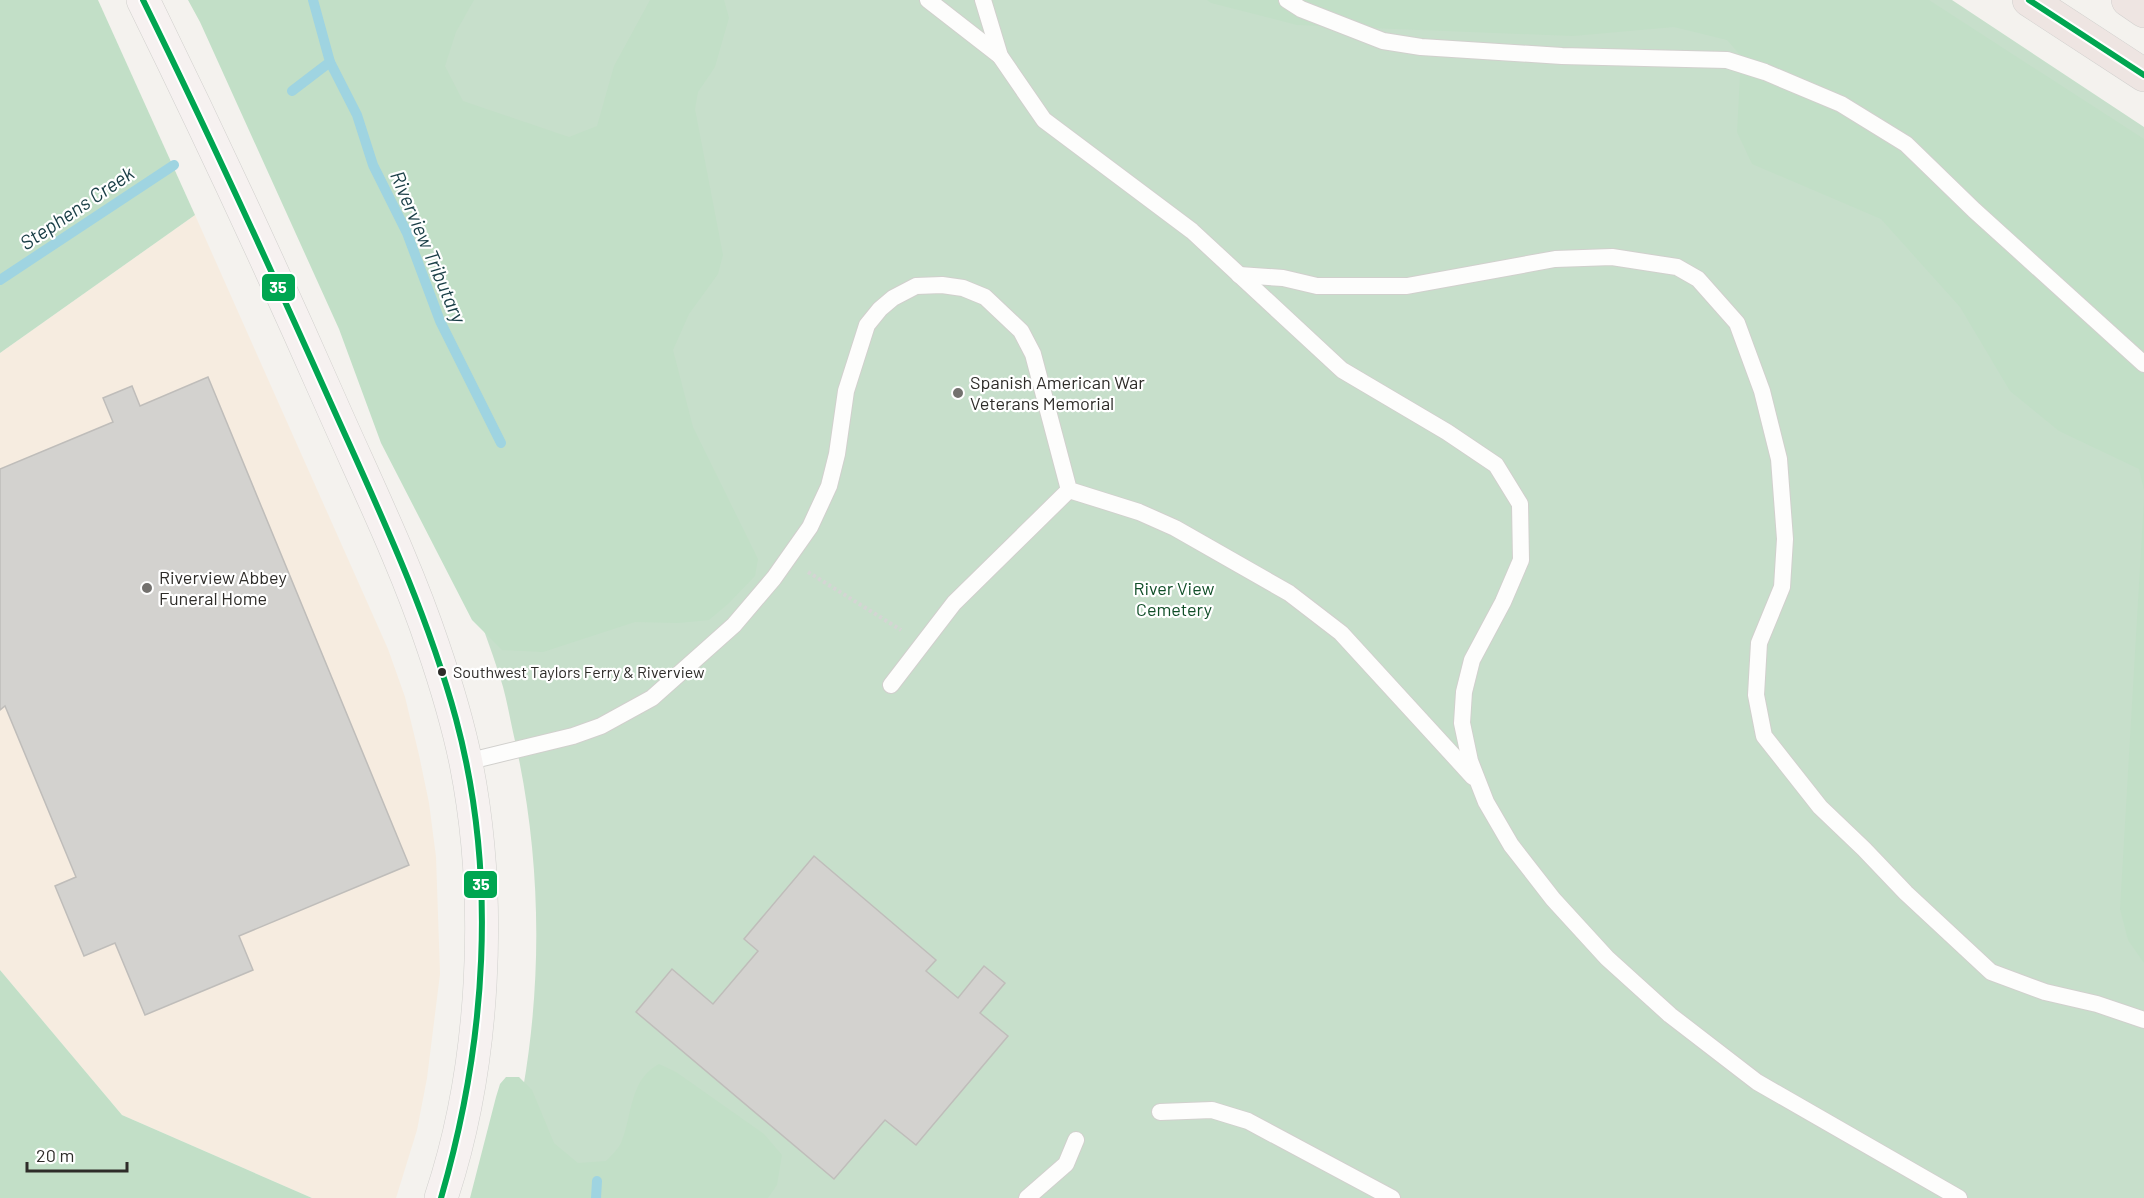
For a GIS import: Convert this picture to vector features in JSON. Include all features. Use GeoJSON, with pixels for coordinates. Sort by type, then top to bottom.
{"type":"FeatureCollection","features":[{"type":"Feature","properties":{"kind":"main road"},"geometry":{"type":"LineString","coordinates":[[144,0],[274,274],[407,577],[433,645],[466,762],[480,886],[478,1013],[470,1083],[459,1140],[441,1198]]}},
{"type":"Feature","properties":{"kind":"main road"},"geometry":{"type":"LineString","coordinates":[[2029,0],[2144,75]]}},
{"type":"Feature","properties":{"kind":"main road"},"geometry":{"type":"LineString","coordinates":[[2128,0],[2144,11]]}},
{"type":"Feature","properties":{"kind":"lane"},"geometry":{"type":"LineString","coordinates":[[928,0],[1000,56],[1044,120],[1192,231],[1342,370],[1448,432],[1496,465],[1520,504],[1521,560],[1503,602],[1472,660],[1464,692],[1462,723],[1470,761],[1486,802],[1511,844],[1553,898],[1607,958],[1670,1015],[1757,1082],[1959,1198]]}},
{"type":"Feature","properties":{"kind":"lane"},"geometry":{"type":"LineString","coordinates":[[983,0],[1000,56]]}},
{"type":"Feature","properties":{"kind":"lane"},"geometry":{"type":"LineString","coordinates":[[1287,0],[1301,9],[1383,41],[1421,48],[1562,56],[1727,60],[1776,76],[1841,104],[1906,144],[1974,210],[2144,364]]}},
{"type":"Feature","properties":{"kind":"lane"},"geometry":{"type":"LineString","coordinates":[[1239,274],[1283,278],[1317,286],[1407,286],[1555,259],[1612,257],[1677,267],[1698,279],[1737,323],[1762,391],[1779,459],[1785,540],[1782,587],[1758,643],[1756,695],[1764,736],[1820,807],[1906,893],[1991,972],[2045,992],[2097,1004],[2144,1020]]}},
{"type":"Feature","properties":{"kind":"lane"},"geometry":{"type":"LineString","coordinates":[[466,762],[601,726],[652,698],[734,625],[788,559],[810,526],[829,486],[837,454],[846,391],[867,325],[892,298],[916,286],[963,288],[985,297],[1021,331],[1033,354],[1069,490]]}},
{"type":"Feature","properties":{"kind":"lane"},"geometry":{"type":"LineString","coordinates":[[1069,490],[1138,512],[1175,528],[1289,593],[1341,633],[1479,782]]}},
{"type":"Feature","properties":{"kind":"lane"},"geometry":{"type":"LineString","coordinates":[[891,684],[954,603],[1069,490]]}},
{"type":"Feature","properties":{"kind":"lane"},"geometry":{"type":"LineString","coordinates":[[1160,1112],[1212,1110],[1248,1121],[1392,1198]]}},
{"type":"Feature","properties":{"kind":"lane"},"geometry":{"type":"LineString","coordinates":[[1027,1198],[1066,1164],[1076,1140]]}},
{"type":"Feature","properties":{"kind":"path"},"geometry":{"type":"LineString","coordinates":[[788,559],[922,644]]}},
{"type":"Feature","properties":{"kind":"shaded area"},"geometry":{"type":"Polygon","coordinates":[[[195,215],[388,649],[405,697],[429,803],[436,857],[440,974],[427,1078],[417,1130],[396,1198],[312,1198],[122,1115],[0,970],[0,353],[195,215]]]}},
{"type":"Feature","properties":{"kind":"green space"},"geometry":{"type":"Polygon","coordinates":[[[0,0],[98,0],[195,215],[0,353],[0,0]]]}},
{"type":"Feature","properties":{"kind":"green space"},"geometry":{"type":"Polygon","coordinates":[[[188,0],[474,0],[456,32],[445,66],[463,101],[569,137],[597,126],[614,66],[650,0],[724,0],[729,18],[715,67],[698,92],[695,109],[723,255],[718,274],[689,314],[673,350],[693,427],[758,559],[755,576],[729,603],[709,620],[678,623],[635,622],[543,652],[502,650],[472,620],[381,443],[339,329],[188,0]]]}},
{"type":"Feature","properties":{"kind":"green space","name":"River View Cemetery"},"geometry":{"type":"Polygon","coordinates":[[[203,0],[1952,0],[2144,127],[2144,1198],[497,1198],[524,1083],[532,1025],[536,966],[536,907],[532,848],[525,790],[504,691],[487,638],[440,522],[203,0]]]}},
{"type":"Feature","properties":{"kind":"green space"},"geometry":{"type":"Polygon","coordinates":[[[1207,0],[1929,0],[2144,139],[2144,490],[2139,469],[2059,431],[2010,391],[1960,307],[1881,219],[1752,164],[1737,132],[1741,56],[1727,40],[1674,27],[1573,36],[1297,25],[1211,3],[1207,0]]]}},
{"type":"Feature","properties":{"kind":"green space"},"geometry":{"type":"Polygon","coordinates":[[[2144,499],[2144,963],[2128,940],[2120,909],[2144,499]]]}},
{"type":"Feature","properties":{"kind":"green space"},"geometry":{"type":"Polygon","coordinates":[[[0,970],[122,1115],[312,1198],[0,1198],[0,970]]]}},
{"type":"Feature","properties":{"kind":"green space"},"geometry":{"type":"Polygon","coordinates":[[[659,1064],[676,1072],[764,1134],[782,1155],[777,1185],[768,1198],[470,1198],[496,1097],[500,1084],[506,1077],[519,1077],[532,1090],[554,1143],[578,1163],[606,1161],[621,1143],[637,1088],[649,1071],[659,1064]]]}},
{"type":"Feature","properties":{"kind":"building","name":"Riverview Abbey Funeral Home"},"geometry":{"type":"Polygon","coordinates":[[[208,377],[409,865],[239,936],[253,970],[145,1015],[115,943],[84,956],[55,886],[76,877],[5,706],[0,710],[0,469],[113,422],[103,398],[132,386],[140,406],[208,377]]]}},
{"type":"Feature","properties":{"kind":"building"},"geometry":{"type":"Polygon","coordinates":[[[814,856],[936,960],[926,971],[958,998],[984,966],[1005,983],[980,1013],[1008,1036],[916,1145],[885,1120],[834,1179],[636,1012],[672,969],[713,1004],[758,951],[744,939],[814,856]]]}},
{"type":"Feature","properties":{"kind":"waterway","name":"Stephens Creek"},"geometry":{"type":"LineString","coordinates":[[292,91],[330,62],[313,0]]}},
{"type":"Feature","properties":{"kind":"waterway","name":"Riverview Tributary"},"geometry":{"type":"LineString","coordinates":[[330,62],[357,115],[373,165],[407,233],[440,321],[501,443]]}},
{"type":"Feature","properties":{"kind":"waterway","name":"Stephens Creek"},"geometry":{"type":"LineString","coordinates":[[0,280],[174,165]]}},
{"type":"Feature","properties":{"kind":"waterway","name":"Riverview Tributary"},"geometry":{"type":"LineString","coordinates":[[596,1198],[597,1181]]}},
{"type":"Feature","properties":{"kind":"transit line","name":"35"},"geometry":{"type":"LineString","coordinates":[[143,0],[238,199],[382,517],[430,637],[456,719],[469,778],[478,838],[482,899],[481,959],[477,1020],[468,1080],[441,1198]]}},
{"type":"Feature","properties":{"kind":"transit line","name":"35"},"geometry":{"type":"LineString","coordinates":[[2029,0],[2144,75]]}},
{"type":"Feature","properties":{"kind":"place","name":"Spanish American War Veterans Memorial"},"geometry":{"type":"Point","coordinates":[958,393]}},
{"type":"Feature","properties":{"kind":"place","name":"Riverview Abbey Funeral Home"},"geometry":{"type":"Point","coordinates":[147,588]}},
{"type":"Feature","properties":{"kind":"place","name":"Southwest Taylors Ferry & Riverview"},"geometry":{"type":"Point","coordinates":[442,672]}}]}
